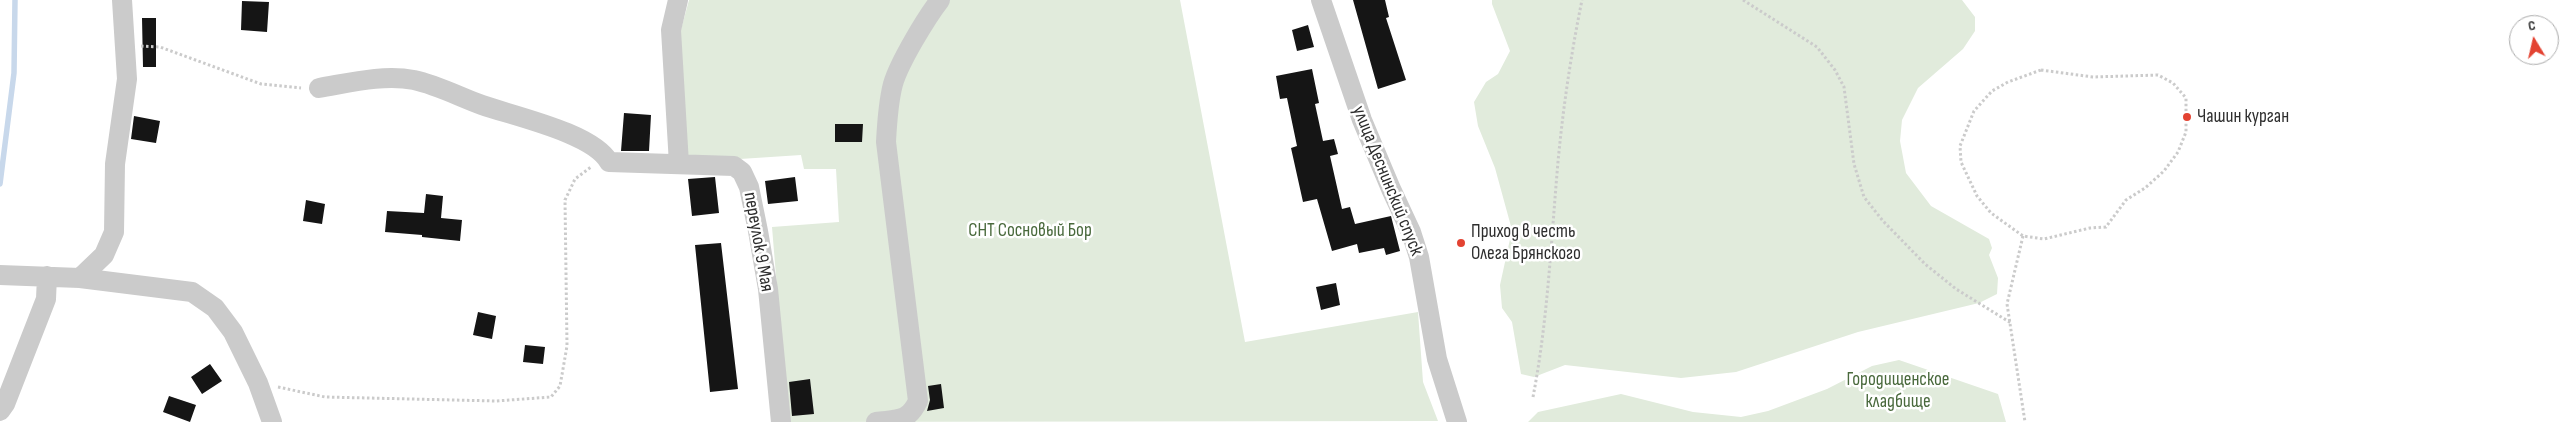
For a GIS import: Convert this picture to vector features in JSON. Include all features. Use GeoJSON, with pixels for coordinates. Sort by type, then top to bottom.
{"type":"FeatureCollection","features":[{"type":"Feature","properties":{"kind":"street"},"geometry":{"type":"LineString","coordinates":[[80,278],[104,255],[114,232],[115,164],[127,79],[122,0]]}},
{"type":"Feature","properties":{"kind":"street"},"geometry":{"type":"LineString","coordinates":[[319,88],[360,81],[414,80],[508,114],[556,128],[587,142],[605,154],[609,162],[680,164],[671,30],[678,0]]}},
{"type":"Feature","properties":{"kind":"street"},"geometry":{"type":"LineString","coordinates":[[876,422],[906,418],[913,412],[918,401],[886,142],[888,106],[894,82],[927,17],[940,0]]}},
{"type":"Feature","properties":{"kind":"street","name":"улица Деснинский спуск"},"geometry":{"type":"LineString","coordinates":[[1321,0],[1362,120],[1390,189],[1411,232],[1418,257],[1437,359],[1458,422]]}},
{"type":"Feature","properties":{"kind":"street","name":"переулок 9 Мая"},"geometry":{"type":"LineString","coordinates":[[680,164],[734,166],[742,172],[749,187],[768,290],[781,422]]}},
{"type":"Feature","properties":{"kind":"street"},"geometry":{"type":"LineString","coordinates":[[0,275],[80,278],[192,292],[215,308],[233,332],[258,383],[272,422]]}},
{"type":"Feature","properties":{"kind":"street"},"geometry":{"type":"LineString","coordinates":[[0,411],[5,404],[46,299],[47,276]]}},
{"type":"Feature","properties":{"kind":"path"},"geometry":{"type":"LineString","coordinates":[[1533,397],[1540,359],[1551,268],[1558,162],[1570,59],[1582,0]]}},
{"type":"Feature","properties":{"kind":"path"},"geometry":{"type":"LineString","coordinates":[[1743,0],[1818,47],[1835,70],[1844,87],[1854,164],[1864,197],[1883,221],[1925,264],[1956,289],[2011,324]]}},
{"type":"Feature","properties":{"kind":"path"},"geometry":{"type":"LineString","coordinates":[[125,44],[160,47],[261,84],[319,88]]}},
{"type":"Feature","properties":{"kind":"path"},"geometry":{"type":"LineString","coordinates":[[2041,70],[2093,77],[2158,75],[2173,83],[2186,98],[2186,132],[2178,152],[2164,171],[2145,188],[2126,200],[2106,227],[2090,228],[2044,239],[2023,236],[1991,213],[1977,196],[1961,162],[1960,146],[1964,131],[1974,111],[1992,91],[2008,82],[2041,70]]}},
{"type":"Feature","properties":{"kind":"path"},"geometry":{"type":"LineString","coordinates":[[258,383],[325,397],[496,402],[551,397],[560,386],[567,346],[565,200],[575,179],[588,168],[609,162]]}},
{"type":"Feature","properties":{"kind":"path"},"geometry":{"type":"LineString","coordinates":[[2023,236],[2007,304],[2025,422]]}},
{"type":"Feature","properties":{"kind":"green space","name":"СНТ Сосновый Бор"},"geometry":{"type":"Polygon","coordinates":[[[689,0],[1180,0],[1245,342],[1418,312],[1423,382],[1438,421],[788,422],[772,227],[839,222],[836,169],[804,169],[801,155],[740,159],[687,155],[680,33],[689,0]]]}},
{"type":"Feature","properties":{"kind":"green space"},"geometry":{"type":"Polygon","coordinates":[[[1492,0],[1962,0],[1975,17],[1975,31],[1963,49],[1918,88],[1902,120],[1900,141],[1906,173],[1931,206],[1989,239],[1992,248],[1989,255],[1998,278],[1997,294],[1979,303],[1858,332],[1736,372],[1681,378],[1565,365],[1534,377],[1521,374],[1512,322],[1502,308],[1500,285],[1512,230],[1495,168],[1478,126],[1474,102],[1486,82],[1498,74],[1510,51],[1492,0]]]}},
{"type":"Feature","properties":{"kind":"green space","name":"Городищенское кладбище"},"geometry":{"type":"Polygon","coordinates":[[[1899,360],[1998,394],[2006,422],[1528,422],[1538,412],[1621,394],[1693,412],[1741,417],[1768,411],[1827,389],[1872,366],[1899,360]]]}},
{"type":"Feature","properties":{"kind":"building"},"geometry":{"type":"Polygon","coordinates":[[[1353,0],[1385,0],[1389,17],[1386,18],[1406,80],[1378,89],[1353,0]]]}},
{"type":"Feature","properties":{"kind":"building"},"geometry":{"type":"Polygon","coordinates":[[[242,1],[269,2],[267,32],[241,30],[242,1]]]}},
{"type":"Feature","properties":{"kind":"building"},"geometry":{"type":"Polygon","coordinates":[[[142,18],[156,18],[156,67],[143,67],[142,18]]]}},
{"type":"Feature","properties":{"kind":"building"},"geometry":{"type":"Polygon","coordinates":[[[1308,25],[1314,47],[1297,51],[1292,30],[1308,25]]]}},
{"type":"Feature","properties":{"kind":"building"},"geometry":{"type":"Polygon","coordinates":[[[1312,69],[1319,103],[1315,104],[1323,141],[1334,139],[1338,154],[1330,156],[1342,209],[1350,207],[1355,224],[1391,216],[1400,251],[1386,255],[1384,248],[1359,253],[1357,244],[1332,251],[1317,199],[1303,202],[1291,148],[1297,146],[1287,98],[1280,99],[1276,76],[1312,69]]]}},
{"type":"Feature","properties":{"kind":"building"},"geometry":{"type":"Polygon","coordinates":[[[624,113],[651,115],[649,151],[621,151],[624,113]]]}},
{"type":"Feature","properties":{"kind":"building"},"geometry":{"type":"Polygon","coordinates":[[[134,116],[160,121],[156,143],[131,139],[134,116]]]}},
{"type":"Feature","properties":{"kind":"building"},"geometry":{"type":"Polygon","coordinates":[[[835,124],[863,124],[862,142],[835,142],[835,124]]]}},
{"type":"Feature","properties":{"kind":"building"},"geometry":{"type":"Polygon","coordinates":[[[715,177],[719,213],[692,216],[688,179],[715,177]]]}},
{"type":"Feature","properties":{"kind":"building"},"geometry":{"type":"Polygon","coordinates":[[[795,177],[798,201],[768,204],[765,181],[795,177]]]}},
{"type":"Feature","properties":{"kind":"building"},"geometry":{"type":"Polygon","coordinates":[[[426,194],[443,196],[441,218],[462,220],[460,241],[385,232],[387,211],[424,213],[426,194]]]}},
{"type":"Feature","properties":{"kind":"building"},"geometry":{"type":"Polygon","coordinates":[[[306,200],[325,204],[322,224],[303,221],[306,200]]]}},
{"type":"Feature","properties":{"kind":"building"},"geometry":{"type":"Polygon","coordinates":[[[721,243],[738,389],[710,392],[695,245],[721,243]]]}},
{"type":"Feature","properties":{"kind":"building"},"geometry":{"type":"Polygon","coordinates":[[[1336,283],[1340,305],[1321,310],[1316,287],[1336,283]]]}},
{"type":"Feature","properties":{"kind":"building"},"geometry":{"type":"Polygon","coordinates":[[[478,312],[496,316],[492,339],[473,335],[478,312]]]}},
{"type":"Feature","properties":{"kind":"building"},"geometry":{"type":"Polygon","coordinates":[[[525,345],[545,347],[543,364],[523,362],[525,345]]]}},
{"type":"Feature","properties":{"kind":"building"},"geometry":{"type":"Polygon","coordinates":[[[210,364],[222,381],[202,394],[191,377],[210,364]]]}},
{"type":"Feature","properties":{"kind":"building"},"geometry":{"type":"Polygon","coordinates":[[[810,379],[814,414],[792,416],[789,382],[810,379]]]}},
{"type":"Feature","properties":{"kind":"building"},"geometry":{"type":"Polygon","coordinates":[[[941,384],[944,408],[927,411],[930,400],[928,386],[941,384]]]}},
{"type":"Feature","properties":{"kind":"building"},"geometry":{"type":"Polygon","coordinates":[[[169,396],[196,405],[190,422],[163,412],[169,396]]]}},
{"type":"Feature","properties":{"kind":"waterway"},"geometry":{"type":"LineString","coordinates":[[0,184],[14,73],[15,0]]}},
{"type":"Feature","properties":{"kind":"place","name":"Чашин курган"},"geometry":{"type":"Point","coordinates":[2187,117]}},
{"type":"Feature","properties":{"kind":"place","name":"Приход в честь Олега Брянского"},"geometry":{"type":"Point","coordinates":[1461,243]}}]}
